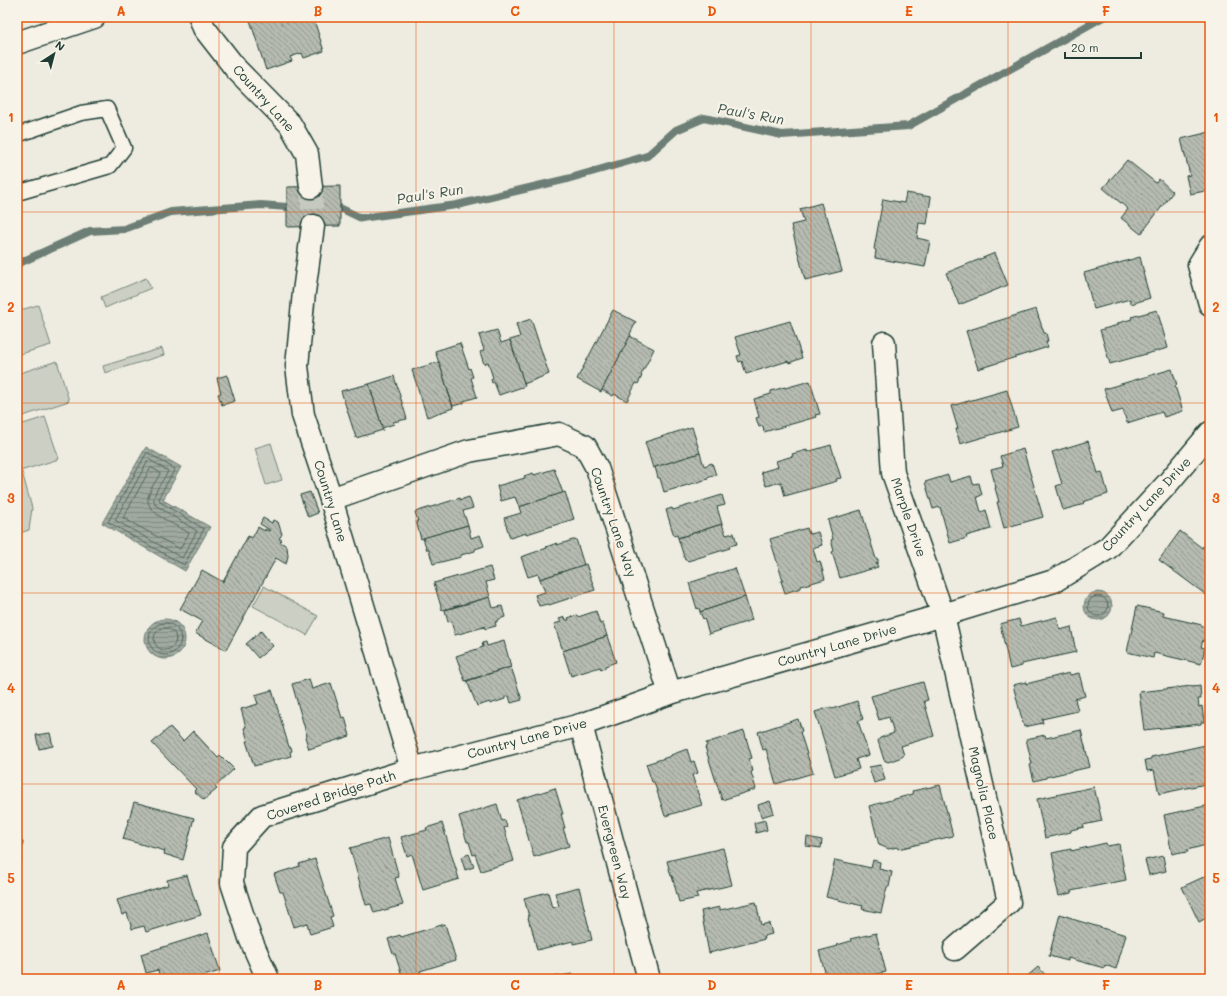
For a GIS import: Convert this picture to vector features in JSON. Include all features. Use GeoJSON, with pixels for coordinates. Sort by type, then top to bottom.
{"type":"FeatureCollection","features":[{"type":"Feature","properties":{"kind":"street"},"geometry":{"type":"LineString","coordinates":[[17,43],[94,17]]}},
{"type":"Feature","properties":{"kind":"street","name":"Country Lane"},"geometry":{"type":"LineString","coordinates":[[200,17],[204,28],[236,69],[290,124],[308,154],[311,187]]}},
{"type":"Feature","properties":{"kind":"street","name":"Country Lane"},"geometry":{"type":"LineString","coordinates":[[313,226],[304,292],[297,366],[303,415],[331,499],[412,769]]}},
{"type":"Feature","properties":{"kind":"street"},"geometry":{"type":"LineString","coordinates":[[1210,247],[1200,265],[1210,304]]}},
{"type":"Feature","properties":{"kind":"street","name":"Marple Drive"},"geometry":{"type":"LineString","coordinates":[[884,343],[893,473],[944,615]]}},
{"type":"Feature","properties":{"kind":"street","name":"Country Lane Drive"},"geometry":{"type":"LineString","coordinates":[[412,769],[581,725],[670,693],[944,615],[1054,581],[1108,548],[1168,483],[1210,433]]}},
{"type":"Feature","properties":{"kind":"street","name":"Country Lane Way"},"geometry":{"type":"LineString","coordinates":[[331,499],[469,451],[559,434],[585,446],[597,468],[670,693]]}},
{"type":"Feature","properties":{"kind":"street","name":"Magnolia Place"},"geometry":{"type":"LineString","coordinates":[[944,615],[1009,902],[956,949]]}},
{"type":"Feature","properties":{"kind":"street","name":"Evergreen Way"},"geometry":{"type":"LineString","coordinates":[[581,725],[649,979]]}},
{"type":"Feature","properties":{"kind":"street","name":"Covered Bridge Path"},"geometry":{"type":"LineString","coordinates":[[268,979],[250,938],[232,883],[234,847],[262,816],[412,769]]}},
{"type":"Feature","properties":{"kind":"lane"},"geometry":{"type":"LineString","coordinates":[[17,135],[81,113],[107,110],[124,148],[110,166],[17,193]]}},
{"type":"Feature","properties":{"kind":"shaded area"},"geometry":{"type":"Polygon","coordinates":[[[146,278],[151,288],[105,308],[101,297],[146,278]]]}},
{"type":"Feature","properties":{"kind":"shaded area"},"geometry":{"type":"Polygon","coordinates":[[[38,305],[51,345],[17,355],[17,311],[38,305]]]}},
{"type":"Feature","properties":{"kind":"shaded area"},"geometry":{"type":"Polygon","coordinates":[[[162,348],[164,355],[105,373],[103,366],[162,348]]]}},
{"type":"Feature","properties":{"kind":"shaded area"},"geometry":{"type":"Polygon","coordinates":[[[57,361],[69,401],[17,418],[17,374],[57,361]]]}},
{"type":"Feature","properties":{"kind":"shaded area"},"geometry":{"type":"Polygon","coordinates":[[[45,417],[59,459],[17,472],[17,426],[45,417]]]}},
{"type":"Feature","properties":{"kind":"shaded area"},"geometry":{"type":"Polygon","coordinates":[[[271,443],[282,480],[266,485],[255,448],[271,443]]]}},
{"type":"Feature","properties":{"kind":"shaded area"},"geometry":{"type":"Polygon","coordinates":[[[22,472],[32,508],[29,530],[17,534],[17,474],[22,472]]]}},
{"type":"Feature","properties":{"kind":"shaded area"},"geometry":{"type":"Polygon","coordinates":[[[264,586],[318,616],[307,635],[253,606],[264,586]]]}},
{"type":"Feature","properties":{"kind":"water"},"geometry":{"type":"Polygon","coordinates":[[[146,447],[181,467],[163,500],[210,527],[185,571],[102,523],[146,447]]]}},
{"type":"Feature","properties":{"kind":"water"},"geometry":{"type":"Polygon","coordinates":[[[1098,592],[1108,596],[1112,606],[1108,616],[1098,620],[1088,616],[1084,606],[1088,596],[1098,592]]]}},
{"type":"Feature","properties":{"kind":"water"},"geometry":{"type":"Polygon","coordinates":[[[169,619],[176,622],[182,628],[185,639],[184,647],[176,656],[169,659],[161,659],[154,656],[146,647],[145,635],[148,628],[157,620],[169,619]]]}},
{"type":"Feature","properties":{"kind":"building"},"geometry":{"type":"Polygon","coordinates":[[[249,17],[313,17],[324,51],[304,58],[302,53],[290,57],[292,61],[266,70],[249,17]]]}},
{"type":"Feature","properties":{"kind":"building"},"geometry":{"type":"Polygon","coordinates":[[[1210,132],[1210,190],[1190,194],[1186,176],[1190,175],[1181,139],[1210,132]]]}},
{"type":"Feature","properties":{"kind":"building"},"geometry":{"type":"Polygon","coordinates":[[[1127,160],[1156,183],[1159,179],[1173,192],[1141,234],[1121,218],[1128,209],[1103,188],[1127,160]]]}},
{"type":"Feature","properties":{"kind":"building"},"geometry":{"type":"Polygon","coordinates":[[[340,186],[340,226],[287,227],[287,187],[340,186]]]}},
{"type":"Feature","properties":{"kind":"building"},"geometry":{"type":"Polygon","coordinates":[[[906,193],[931,197],[927,224],[919,223],[917,238],[930,241],[925,267],[875,258],[876,250],[874,249],[883,199],[904,203],[906,193]]]}},
{"type":"Feature","properties":{"kind":"building"},"geometry":{"type":"Polygon","coordinates":[[[821,203],[825,216],[827,216],[842,271],[805,280],[791,225],[804,222],[800,209],[821,203]]]}},
{"type":"Feature","properties":{"kind":"building"},"geometry":{"type":"Polygon","coordinates":[[[995,253],[1008,285],[959,305],[946,273],[995,253]]]}},
{"type":"Feature","properties":{"kind":"building"},"geometry":{"type":"Polygon","coordinates":[[[1140,257],[1150,298],[1131,304],[1130,299],[1094,309],[1084,273],[1140,257]]]}},
{"type":"Feature","properties":{"kind":"building"},"geometry":{"type":"Polygon","coordinates":[[[1036,309],[1044,333],[1046,333],[1048,341],[1046,342],[1048,347],[978,369],[966,331],[1036,309]]]}},
{"type":"Feature","properties":{"kind":"building"},"geometry":{"type":"Polygon","coordinates":[[[613,310],[636,322],[630,334],[631,335],[601,392],[577,379],[613,310]]]}},
{"type":"Feature","properties":{"kind":"building"},"geometry":{"type":"Polygon","coordinates":[[[1157,310],[1168,348],[1110,364],[1100,330],[1118,325],[1118,323],[1132,319],[1131,317],[1157,310]]]}},
{"type":"Feature","properties":{"kind":"building"},"geometry":{"type":"Polygon","coordinates":[[[531,319],[549,374],[524,384],[510,340],[520,337],[516,324],[531,319]]]}},
{"type":"Feature","properties":{"kind":"building"},"geometry":{"type":"Polygon","coordinates":[[[790,321],[802,358],[789,363],[788,361],[746,374],[742,361],[739,362],[737,356],[741,355],[735,337],[790,321]]]}},
{"type":"Feature","properties":{"kind":"building"},"geometry":{"type":"Polygon","coordinates":[[[497,330],[501,343],[510,340],[525,386],[499,395],[494,382],[492,383],[491,379],[493,378],[488,362],[484,364],[480,352],[484,350],[479,335],[497,330]]]}},
{"type":"Feature","properties":{"kind":"building"},"geometry":{"type":"Polygon","coordinates":[[[630,336],[654,349],[638,384],[636,383],[627,401],[602,390],[630,336]]]}},
{"type":"Feature","properties":{"kind":"building"},"geometry":{"type":"Polygon","coordinates":[[[460,343],[473,377],[471,378],[477,397],[453,406],[435,351],[460,343]]]}},
{"type":"Feature","properties":{"kind":"building"},"geometry":{"type":"Polygon","coordinates":[[[439,362],[453,408],[427,417],[412,370],[439,362]]]}},
{"type":"Feature","properties":{"kind":"building"},"geometry":{"type":"Polygon","coordinates":[[[1172,369],[1177,385],[1175,386],[1183,411],[1164,417],[1162,412],[1127,423],[1123,410],[1112,413],[1104,389],[1172,369]]]}},
{"type":"Feature","properties":{"kind":"building"},"geometry":{"type":"Polygon","coordinates":[[[227,375],[235,401],[222,405],[218,394],[221,393],[217,378],[227,375]]]}},
{"type":"Feature","properties":{"kind":"building"},"geometry":{"type":"Polygon","coordinates":[[[394,376],[407,419],[393,422],[394,424],[382,428],[369,384],[394,376]]]}},
{"type":"Feature","properties":{"kind":"building"},"geometry":{"type":"Polygon","coordinates":[[[810,381],[820,414],[815,415],[816,417],[764,432],[763,426],[759,427],[756,418],[759,417],[754,399],[771,394],[771,391],[810,381]]]}},
{"type":"Feature","properties":{"kind":"building"},"geometry":{"type":"Polygon","coordinates":[[[369,384],[383,430],[356,438],[341,391],[369,384]]]}},
{"type":"Feature","properties":{"kind":"building"},"geometry":{"type":"Polygon","coordinates":[[[1007,390],[1018,427],[960,444],[956,429],[958,429],[951,406],[1007,390]]]}},
{"type":"Feature","properties":{"kind":"building"},"geometry":{"type":"Polygon","coordinates":[[[692,427],[700,453],[653,468],[645,442],[692,427]]]}},
{"type":"Feature","properties":{"kind":"building"},"geometry":{"type":"Polygon","coordinates":[[[1088,441],[1098,473],[1102,472],[1108,494],[1083,502],[1084,503],[1081,505],[1063,510],[1056,486],[1062,484],[1052,452],[1088,441]]]}},
{"type":"Feature","properties":{"kind":"building"},"geometry":{"type":"Polygon","coordinates":[[[831,445],[841,478],[836,479],[837,481],[785,496],[781,482],[766,486],[761,472],[778,467],[776,461],[793,456],[792,454],[807,450],[807,452],[831,445]]]}},
{"type":"Feature","properties":{"kind":"building"},"geometry":{"type":"Polygon","coordinates":[[[1023,449],[1043,517],[1004,528],[997,502],[999,502],[991,469],[1003,466],[1000,456],[1023,449]]]}},
{"type":"Feature","properties":{"kind":"building"},"geometry":{"type":"Polygon","coordinates":[[[700,453],[704,466],[712,463],[716,475],[707,478],[708,479],[664,492],[655,467],[700,453]]]}},
{"type":"Feature","properties":{"kind":"building"},"geometry":{"type":"Polygon","coordinates":[[[554,469],[563,493],[519,507],[515,497],[501,501],[497,486],[525,478],[524,476],[533,473],[534,475],[554,469]]]}},
{"type":"Feature","properties":{"kind":"building"},"geometry":{"type":"Polygon","coordinates":[[[948,475],[950,482],[971,476],[973,484],[979,483],[982,495],[977,497],[981,512],[986,510],[991,529],[966,536],[967,538],[950,543],[940,507],[933,509],[925,482],[948,475]]]}},
{"type":"Feature","properties":{"kind":"building"},"geometry":{"type":"Polygon","coordinates":[[[310,492],[318,513],[308,517],[300,495],[310,492]]]}},
{"type":"Feature","properties":{"kind":"building"},"geometry":{"type":"Polygon","coordinates":[[[565,492],[574,519],[510,538],[504,518],[521,513],[519,507],[565,492]]]}},
{"type":"Feature","properties":{"kind":"building"},"geometry":{"type":"Polygon","coordinates":[[[722,495],[725,505],[717,507],[722,524],[678,538],[677,535],[674,536],[666,510],[672,508],[673,510],[722,495]]]}},
{"type":"Feature","properties":{"kind":"building"},"geometry":{"type":"Polygon","coordinates":[[[469,497],[473,508],[463,511],[468,525],[421,539],[415,512],[460,498],[460,500],[469,497]]]}},
{"type":"Feature","properties":{"kind":"building"},"geometry":{"type":"Polygon","coordinates":[[[861,510],[876,559],[878,559],[878,563],[876,563],[878,567],[840,578],[832,552],[834,551],[831,540],[833,539],[828,520],[861,510]]]}},
{"type":"Feature","properties":{"kind":"building"},"geometry":{"type":"Polygon","coordinates":[[[263,518],[272,523],[273,520],[278,522],[282,534],[279,539],[282,540],[280,542],[287,546],[288,556],[286,564],[276,558],[226,650],[195,633],[202,621],[180,609],[202,570],[223,582],[248,536],[252,538],[258,527],[265,531],[265,529],[270,530],[260,524],[263,518]]]}},
{"type":"Feature","properties":{"kind":"building"},"geometry":{"type":"Polygon","coordinates":[[[722,524],[726,535],[734,533],[737,544],[729,546],[730,548],[688,561],[685,560],[678,538],[722,524]]]}},
{"type":"Feature","properties":{"kind":"building"},"geometry":{"type":"Polygon","coordinates":[[[468,525],[471,538],[480,535],[484,546],[475,549],[475,551],[461,555],[461,557],[433,564],[429,550],[427,550],[423,538],[468,525]]]}},
{"type":"Feature","properties":{"kind":"building"},"geometry":{"type":"Polygon","coordinates":[[[807,528],[809,534],[818,532],[822,545],[813,548],[817,562],[820,561],[825,579],[801,586],[801,588],[785,593],[781,581],[783,581],[770,539],[807,528]]]}},
{"type":"Feature","properties":{"kind":"building"},"geometry":{"type":"Polygon","coordinates":[[[1180,531],[1202,548],[1203,546],[1210,551],[1209,597],[1159,560],[1180,531]]]}},
{"type":"Feature","properties":{"kind":"building"},"geometry":{"type":"Polygon","coordinates":[[[576,539],[584,565],[540,579],[538,574],[528,577],[521,557],[557,543],[557,545],[576,539]]]}},
{"type":"Feature","properties":{"kind":"building"},"geometry":{"type":"Polygon","coordinates":[[[586,564],[595,590],[549,605],[539,606],[535,595],[545,592],[540,579],[586,564]]]}},
{"type":"Feature","properties":{"kind":"building"},"geometry":{"type":"Polygon","coordinates":[[[490,567],[494,580],[486,582],[490,597],[442,610],[434,583],[490,567]]]}},
{"type":"Feature","properties":{"kind":"building"},"geometry":{"type":"Polygon","coordinates":[[[735,568],[745,597],[700,612],[699,608],[697,609],[689,583],[735,568]]]}},
{"type":"Feature","properties":{"kind":"building"},"geometry":{"type":"Polygon","coordinates":[[[490,597],[493,608],[502,606],[505,617],[495,622],[496,626],[485,629],[484,626],[455,635],[451,621],[448,622],[445,610],[490,597]]]}},
{"type":"Feature","properties":{"kind":"building"},"geometry":{"type":"Polygon","coordinates":[[[745,597],[752,620],[709,634],[704,618],[703,619],[700,612],[745,597]]]}},
{"type":"Feature","properties":{"kind":"building"},"geometry":{"type":"Polygon","coordinates":[[[1137,606],[1164,612],[1163,616],[1202,625],[1202,627],[1209,629],[1206,641],[1203,640],[1201,647],[1205,648],[1201,664],[1154,653],[1153,658],[1127,652],[1137,606]]]}},
{"type":"Feature","properties":{"kind":"building"},"geometry":{"type":"Polygon","coordinates":[[[596,611],[600,624],[603,623],[607,636],[563,651],[554,624],[561,622],[559,619],[565,617],[566,620],[569,620],[568,618],[577,615],[578,617],[596,611]]]}},
{"type":"Feature","properties":{"kind":"building"},"geometry":{"type":"Polygon","coordinates":[[[1057,617],[1060,630],[1071,627],[1076,652],[1022,664],[1022,666],[1010,669],[1000,624],[1019,619],[1021,626],[1057,617]]]}},
{"type":"Feature","properties":{"kind":"building"},"geometry":{"type":"Polygon","coordinates":[[[261,631],[273,646],[258,658],[246,644],[261,631]]]}},
{"type":"Feature","properties":{"kind":"building"},"geometry":{"type":"Polygon","coordinates":[[[607,636],[616,662],[605,666],[605,668],[601,670],[600,667],[571,676],[563,651],[607,636]]]}},
{"type":"Feature","properties":{"kind":"building"},"geometry":{"type":"Polygon","coordinates":[[[504,641],[511,667],[465,681],[456,656],[483,647],[482,643],[486,642],[487,646],[504,641]]]}},
{"type":"Feature","properties":{"kind":"building"},"geometry":{"type":"Polygon","coordinates":[[[511,667],[522,700],[511,703],[509,696],[505,697],[505,699],[490,704],[490,702],[477,706],[467,681],[511,667]]]}},
{"type":"Feature","properties":{"kind":"building"},"geometry":{"type":"Polygon","coordinates":[[[1069,673],[1070,675],[1079,673],[1085,696],[1075,699],[1078,711],[1042,719],[1043,723],[1024,727],[1013,685],[1026,682],[1026,684],[1069,673]]]}},
{"type":"Feature","properties":{"kind":"building"},"geometry":{"type":"Polygon","coordinates":[[[309,679],[312,689],[331,683],[342,718],[345,717],[350,736],[309,749],[305,737],[307,736],[292,684],[309,679]]]}},
{"type":"Feature","properties":{"kind":"building"},"geometry":{"type":"Polygon","coordinates":[[[923,682],[928,700],[924,701],[934,736],[901,746],[904,755],[888,762],[884,760],[878,741],[880,738],[894,733],[889,717],[879,720],[871,696],[923,682]]]}},
{"type":"Feature","properties":{"kind":"building"},"geometry":{"type":"Polygon","coordinates":[[[1200,686],[1201,699],[1198,699],[1199,707],[1202,706],[1204,722],[1201,722],[1201,724],[1144,730],[1139,692],[1200,686]]]}},
{"type":"Feature","properties":{"kind":"building"},"geometry":{"type":"Polygon","coordinates":[[[272,690],[289,747],[291,747],[291,756],[254,766],[246,741],[248,741],[244,728],[246,727],[241,709],[258,704],[255,695],[272,690]]]}},
{"type":"Feature","properties":{"kind":"building"},"geometry":{"type":"Polygon","coordinates":[[[857,701],[863,719],[858,721],[869,755],[856,759],[859,769],[835,776],[815,712],[831,707],[832,709],[857,701]]]}},
{"type":"Feature","properties":{"kind":"building"},"geometry":{"type":"Polygon","coordinates":[[[798,719],[802,731],[800,732],[813,773],[776,784],[766,749],[763,750],[758,732],[798,719]]]}},
{"type":"Feature","properties":{"kind":"building"},"geometry":{"type":"Polygon","coordinates":[[[170,727],[183,741],[193,731],[218,758],[220,755],[234,769],[215,787],[217,789],[204,800],[194,791],[196,789],[152,743],[170,727]]]}},
{"type":"Feature","properties":{"kind":"building"},"geometry":{"type":"Polygon","coordinates":[[[1081,730],[1090,767],[1034,781],[1030,765],[1032,764],[1026,739],[1045,735],[1046,738],[1081,730]]]}},
{"type":"Feature","properties":{"kind":"building"},"geometry":{"type":"Polygon","coordinates":[[[744,731],[752,758],[749,759],[756,789],[722,800],[705,747],[707,746],[706,743],[744,731]]]}},
{"type":"Feature","properties":{"kind":"building"},"geometry":{"type":"Polygon","coordinates":[[[50,733],[53,746],[39,749],[36,735],[50,733]]]}},
{"type":"Feature","properties":{"kind":"building"},"geometry":{"type":"Polygon","coordinates":[[[1210,744],[1210,783],[1159,794],[1154,770],[1147,771],[1145,760],[1151,759],[1151,757],[1210,744]]]}},
{"type":"Feature","properties":{"kind":"building"},"geometry":{"type":"Polygon","coordinates":[[[687,749],[691,762],[694,761],[698,773],[692,775],[702,805],[665,816],[654,782],[652,782],[646,764],[687,749]]]}},
{"type":"Feature","properties":{"kind":"building"},"geometry":{"type":"Polygon","coordinates":[[[881,765],[885,780],[874,783],[869,767],[881,765]]]}},
{"type":"Feature","properties":{"kind":"building"},"geometry":{"type":"Polygon","coordinates":[[[940,785],[953,836],[898,849],[897,847],[889,849],[879,845],[869,806],[913,794],[912,791],[940,785]]]}},
{"type":"Feature","properties":{"kind":"building"},"geometry":{"type":"Polygon","coordinates":[[[1094,787],[1102,821],[1083,825],[1084,827],[1071,830],[1071,832],[1045,838],[1037,799],[1094,787]]]}},
{"type":"Feature","properties":{"kind":"building"},"geometry":{"type":"Polygon","coordinates":[[[555,788],[563,814],[561,814],[565,828],[563,828],[569,846],[534,857],[517,800],[555,788]]]}},
{"type":"Feature","properties":{"kind":"building"},"geometry":{"type":"Polygon","coordinates":[[[770,801],[774,813],[761,817],[758,805],[770,801]]]}},
{"type":"Feature","properties":{"kind":"building"},"geometry":{"type":"Polygon","coordinates":[[[134,802],[194,818],[183,860],[164,854],[165,851],[123,839],[134,802]]]}},
{"type":"Feature","properties":{"kind":"building"},"geometry":{"type":"Polygon","coordinates":[[[497,804],[502,821],[505,820],[507,827],[504,828],[514,861],[481,871],[475,854],[473,855],[469,842],[467,842],[459,816],[497,804]]]}},
{"type":"Feature","properties":{"kind":"building"},"geometry":{"type":"Polygon","coordinates":[[[1210,805],[1210,844],[1187,850],[1188,852],[1172,854],[1164,815],[1210,805]]]}},
{"type":"Feature","properties":{"kind":"building"},"geometry":{"type":"Polygon","coordinates":[[[765,820],[767,830],[756,833],[754,823],[765,820]]]}},
{"type":"Feature","properties":{"kind":"building"},"geometry":{"type":"Polygon","coordinates":[[[442,823],[459,879],[423,890],[412,854],[407,856],[401,837],[427,830],[426,828],[442,823]]]}},
{"type":"Feature","properties":{"kind":"building"},"geometry":{"type":"Polygon","coordinates":[[[807,837],[822,840],[821,848],[806,846],[807,837]]]}},
{"type":"Feature","properties":{"kind":"building"},"geometry":{"type":"Polygon","coordinates":[[[388,838],[399,877],[395,878],[403,905],[374,913],[371,904],[366,905],[350,848],[388,838]]]}},
{"type":"Feature","properties":{"kind":"building"},"geometry":{"type":"Polygon","coordinates":[[[17,840],[23,841],[21,861],[17,860],[17,840]]]}},
{"type":"Feature","properties":{"kind":"building"},"geometry":{"type":"Polygon","coordinates":[[[1106,843],[1107,846],[1119,844],[1126,880],[1071,891],[1071,893],[1059,896],[1055,880],[1057,879],[1052,853],[1071,849],[1071,851],[1106,843]]]}},
{"type":"Feature","properties":{"kind":"building"},"geometry":{"type":"Polygon","coordinates":[[[723,848],[732,885],[696,893],[698,898],[679,902],[667,861],[723,848]]]}},
{"type":"Feature","properties":{"kind":"building"},"geometry":{"type":"Polygon","coordinates":[[[469,854],[474,867],[465,870],[461,857],[469,854]]]}},
{"type":"Feature","properties":{"kind":"building"},"geometry":{"type":"Polygon","coordinates":[[[1163,856],[1166,871],[1149,875],[1145,860],[1163,856]]]}},
{"type":"Feature","properties":{"kind":"building"},"geometry":{"type":"Polygon","coordinates":[[[315,859],[333,916],[330,917],[333,927],[310,934],[307,923],[294,927],[283,892],[280,892],[274,874],[300,866],[299,864],[315,859]]]}},
{"type":"Feature","properties":{"kind":"building"},"geometry":{"type":"Polygon","coordinates":[[[835,860],[871,868],[873,860],[880,862],[879,869],[892,872],[881,913],[862,909],[863,906],[826,897],[835,860]]]}},
{"type":"Feature","properties":{"kind":"building"},"geometry":{"type":"Polygon","coordinates":[[[1210,874],[1210,916],[1199,922],[1182,887],[1210,874]]]}},
{"type":"Feature","properties":{"kind":"building"},"geometry":{"type":"Polygon","coordinates":[[[187,875],[201,915],[146,932],[144,926],[132,929],[127,913],[122,915],[117,900],[168,885],[167,880],[187,875]]]}},
{"type":"Feature","properties":{"kind":"building"},"geometry":{"type":"Polygon","coordinates":[[[579,887],[592,940],[573,944],[573,941],[537,950],[524,898],[548,892],[552,908],[559,906],[555,893],[579,887]]]}},
{"type":"Feature","properties":{"kind":"building"},"geometry":{"type":"Polygon","coordinates":[[[756,902],[761,925],[769,923],[772,934],[764,936],[765,939],[709,953],[701,911],[720,907],[720,910],[756,902]]]}},
{"type":"Feature","properties":{"kind":"building"},"geometry":{"type":"Polygon","coordinates":[[[1060,914],[1126,935],[1116,969],[1105,965],[1104,968],[1068,958],[1068,961],[1049,956],[1060,914]]]}},
{"type":"Feature","properties":{"kind":"building"},"geometry":{"type":"Polygon","coordinates":[[[445,924],[456,960],[420,971],[421,974],[403,979],[395,954],[393,954],[388,939],[400,935],[401,937],[445,924]]]}},
{"type":"Feature","properties":{"kind":"building"},"geometry":{"type":"Polygon","coordinates":[[[208,933],[220,971],[194,979],[160,979],[158,970],[146,973],[141,954],[208,933]]]}},
{"type":"Feature","properties":{"kind":"building"},"geometry":{"type":"Polygon","coordinates":[[[876,933],[886,972],[872,975],[873,979],[827,979],[819,951],[851,941],[850,939],[876,933]]]}},
{"type":"Feature","properties":{"kind":"building"},"geometry":{"type":"Polygon","coordinates":[[[1038,967],[1049,979],[1024,979],[1038,967]]]}},
{"type":"Feature","properties":{"kind":"building"},"geometry":{"type":"Polygon","coordinates":[[[573,974],[574,979],[554,979],[553,977],[573,974]]]}},
{"type":"Feature","properties":{"kind":"building"},"geometry":{"type":"Polygon","coordinates":[[[729,975],[750,979],[728,979],[729,975]]]}},
{"type":"Feature","properties":{"kind":"building"},"geometry":{"type":"Polygon","coordinates":[[[752,975],[769,979],[751,979],[752,975]]]}},
{"type":"Feature","properties":{"kind":"waterway","name":"Paul's Run"},"geometry":{"type":"LineString","coordinates":[[340,208],[361,218],[457,205],[567,179],[647,156],[676,130],[704,118],[782,135],[908,126],[1103,17]]}},
{"type":"Feature","properties":{"kind":"waterway","name":"Paul's Run"},"geometry":{"type":"LineString","coordinates":[[17,264],[90,231],[124,229],[171,212],[261,205],[287,207]]}},
{"type":"Feature","properties":{"kind":"tunnel"},"geometry":{"type":"LineString","coordinates":[[311,187],[313,226]]}}]}
